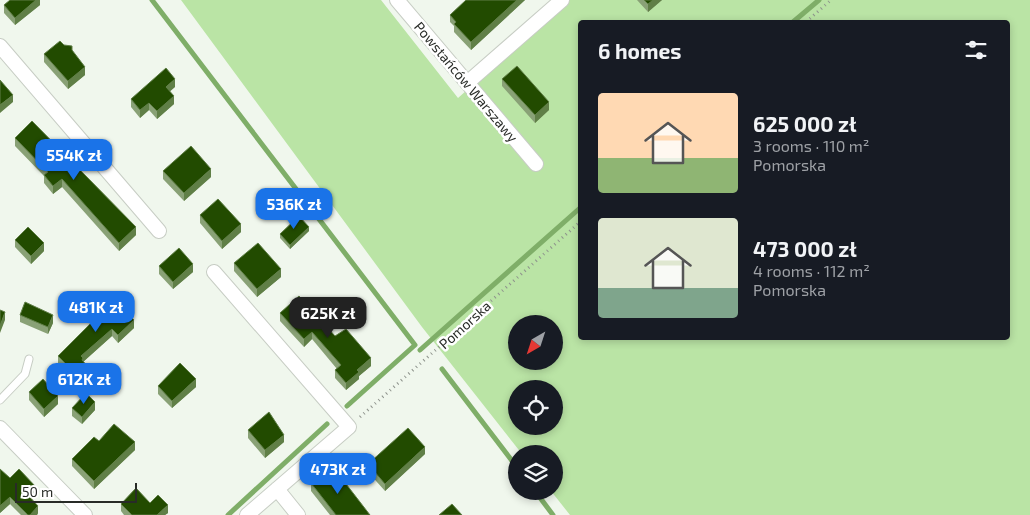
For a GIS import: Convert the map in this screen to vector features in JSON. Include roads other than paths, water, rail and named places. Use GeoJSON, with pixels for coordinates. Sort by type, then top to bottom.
{"type":"FeatureCollection","features":[{"type":"Feature","properties":{"kind":"street","name":"Powstańców Warszawy"},"geometry":{"type":"LineString","coordinates":[[397,0],[536,164]]}},
{"type":"Feature","properties":{"kind":"street"},"geometry":{"type":"LineString","coordinates":[[467,83],[562,0]]}},
{"type":"Feature","properties":{"kind":"street"},"geometry":{"type":"LineString","coordinates":[[0,46],[159,231]]}},
{"type":"Feature","properties":{"kind":"street"},"geometry":{"type":"LineString","coordinates":[[214,272],[349,426],[247,515]]}},
{"type":"Feature","properties":{"kind":"street"},"geometry":{"type":"LineString","coordinates":[[0,428],[85,515]]}},
{"type":"Feature","properties":{"kind":"street"},"geometry":{"type":"LineString","coordinates":[[277,489],[298,515]]}},
{"type":"Feature","properties":{"kind":"lane"},"geometry":{"type":"LineString","coordinates":[[0,400],[25,374],[29,359]]}},
{"type":"Feature","properties":{"kind":"waterway"},"geometry":{"type":"LineString","coordinates":[[152,0],[415,345],[347,406]]}},
{"type":"Feature","properties":{"kind":"waterway"},"geometry":{"type":"LineString","coordinates":[[795,20],[819,0]]}},
{"type":"Feature","properties":{"kind":"waterway"},"geometry":{"type":"LineString","coordinates":[[420,350],[578,210]]}},
{"type":"Feature","properties":{"kind":"waterway"},"geometry":{"type":"LineString","coordinates":[[442,369],[508,456]]}},
{"type":"Feature","properties":{"kind":"waterway"},"geometry":{"type":"LineString","coordinates":[[228,515],[327,424]]}},
{"type":"Feature","properties":{"kind":"waterway"},"geometry":{"type":"LineString","coordinates":[[542,500],[553,515]]}}]}
